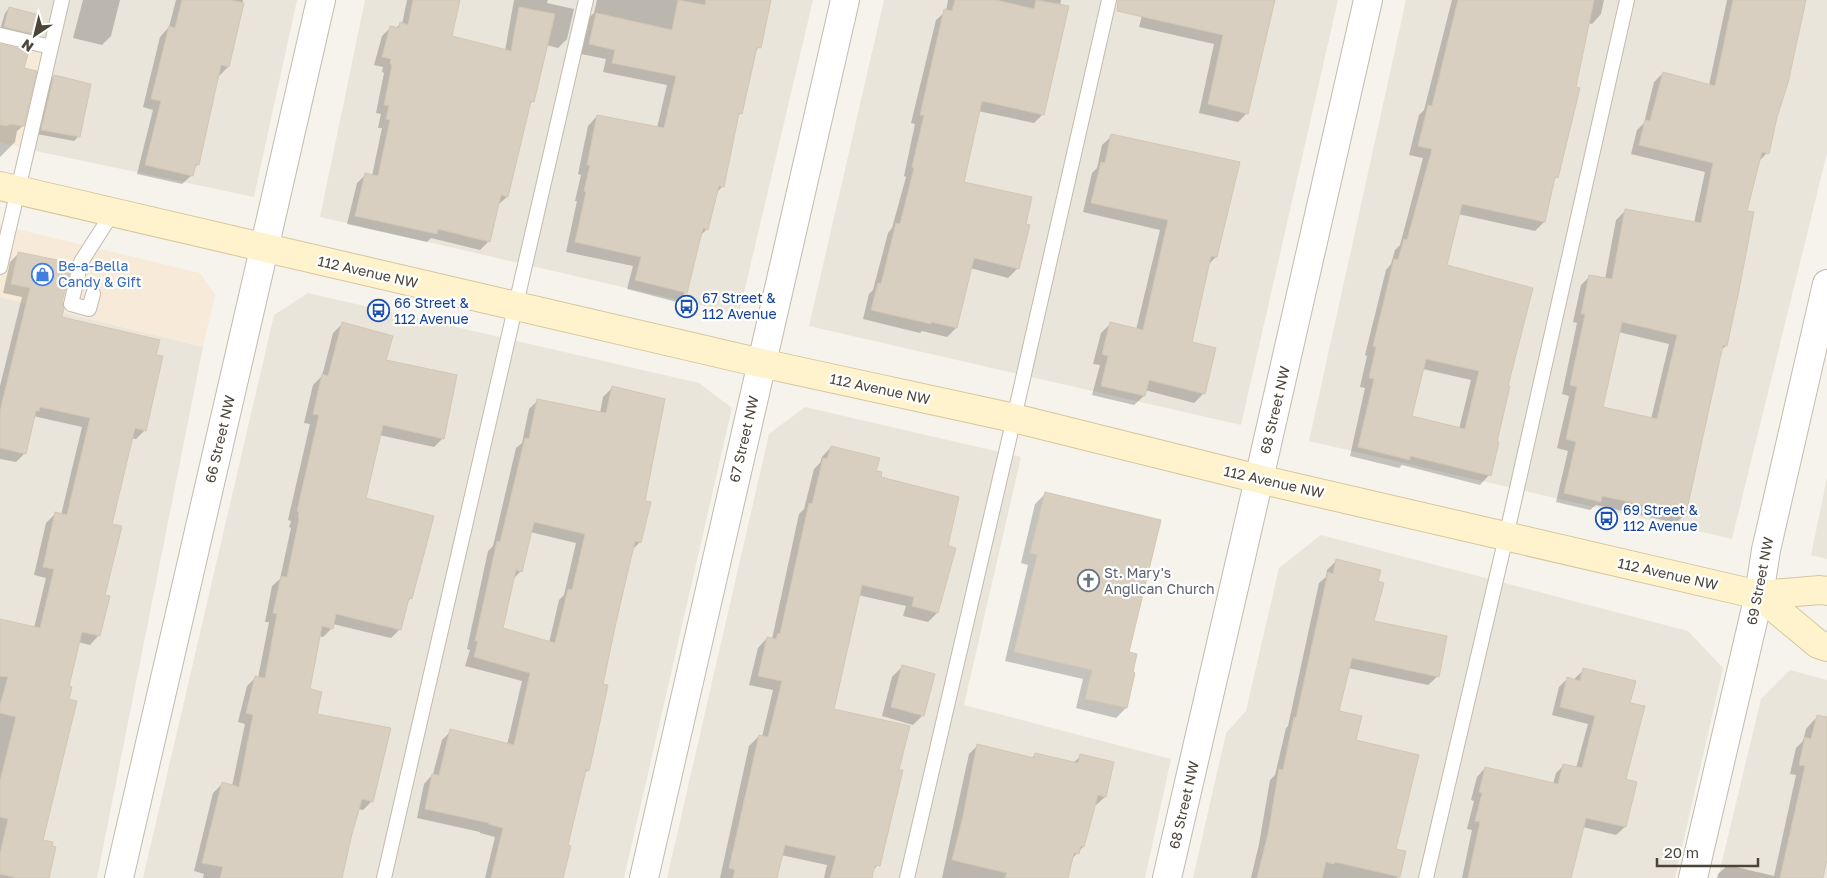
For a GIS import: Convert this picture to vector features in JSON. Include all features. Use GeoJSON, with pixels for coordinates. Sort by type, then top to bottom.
{"type":"FeatureCollection","features":[{"type":"Feature","properties":{"kind":"main road","name":"112 Avenue NW"},"geometry":{"type":"LineString","coordinates":[[9,188],[264,249],[516,305],[761,363],[1014,418],[1259,479],[1759,595],[1827,591]]}},
{"type":"Feature","properties":{"kind":"main road","name":"112 Avenue NW"},"geometry":{"type":"LineString","coordinates":[[1759,595],[1818,644],[1827,647]]}},
{"type":"Feature","properties":{"kind":"street","name":"66 Street NW"},"geometry":{"type":"LineString","coordinates":[[118,878],[321,0]]}},
{"type":"Feature","properties":{"kind":"street","name":"67 Street NW"},"geometry":{"type":"LineString","coordinates":[[644,878],[846,0]]}},
{"type":"Feature","properties":{"kind":"street","name":"68 Street NW"},"geometry":{"type":"LineString","coordinates":[[1167,878],[1368,0]]}},
{"type":"Feature","properties":{"kind":"street","name":"69 Street NW"},"geometry":{"type":"LineString","coordinates":[[1693,878],[1759,595],[1766,550],[1827,284]]}},
{"type":"Feature","properties":{"kind":"lane"},"geometry":{"type":"LineString","coordinates":[[0,267],[9,188],[51,47],[62,0]]}},
{"type":"Feature","properties":{"kind":"lane"},"geometry":{"type":"LineString","coordinates":[[384,878],[586,0]]}},
{"type":"Feature","properties":{"kind":"lane"},"geometry":{"type":"LineString","coordinates":[[907,878],[1109,0]]}},
{"type":"Feature","properties":{"kind":"lane"},"geometry":{"type":"LineString","coordinates":[[1426,878],[1506,537],[1627,0]]}},
{"type":"Feature","properties":{"kind":"lane"},"geometry":{"type":"LineString","coordinates":[[0,35],[51,47]]}},
{"type":"Feature","properties":{"kind":"lane"},"geometry":{"type":"LineString","coordinates":[[93,294],[89,308],[71,304],[82,262],[113,212]]}},
{"type":"Feature","properties":{"kind":"shaded area"},"geometry":{"type":"Polygon","coordinates":[[[0,0],[297,0],[254,197],[22,148],[0,32],[0,0]]]}},
{"type":"Feature","properties":{"kind":"shaded area"},"geometry":{"type":"Polygon","coordinates":[[[365,0],[813,0],[739,314],[320,217],[365,0]]]}},
{"type":"Feature","properties":{"kind":"shaded area"},"geometry":{"type":"Polygon","coordinates":[[[884,0],[1338,0],[1241,425],[809,326],[884,0]]]}},
{"type":"Feature","properties":{"kind":"shaded area"},"geometry":{"type":"Polygon","coordinates":[[[1406,0],[1827,0],[1827,153],[1732,539],[1309,441],[1406,0]]]}},
{"type":"Feature","properties":{"kind":"shaded area"},"geometry":{"type":"Polygon","coordinates":[[[0,32],[47,43],[22,148],[0,142],[0,32]]]}},
{"type":"Feature","properties":{"kind":"shaded area"},"geometry":{"type":"Polygon","coordinates":[[[0,225],[200,273],[215,295],[203,347],[0,297],[0,225]]]}},
{"type":"Feature","properties":{"kind":"shaded area"},"geometry":{"type":"Polygon","coordinates":[[[308,293],[699,383],[732,408],[624,878],[143,878],[274,315],[308,293]]]}},
{"type":"Feature","properties":{"kind":"shaded area"},"geometry":{"type":"Polygon","coordinates":[[[0,297],[203,347],[97,878],[0,878],[0,297]]]}},
{"type":"Feature","properties":{"kind":"shaded area"},"geometry":{"type":"Polygon","coordinates":[[[805,407],[1021,457],[964,705],[1171,759],[1145,878],[667,878],[769,434],[805,407]]]}},
{"type":"Feature","properties":{"kind":"shaded area"},"geometry":{"type":"Polygon","coordinates":[[[1827,478],[1827,559],[1811,555],[1827,478]]]}},
{"type":"Feature","properties":{"kind":"shaded area"},"geometry":{"type":"Polygon","coordinates":[[[1321,535],[1688,631],[1723,668],[1675,878],[1193,878],[1226,733],[1246,711],[1279,568],[1321,535]]]}},
{"type":"Feature","properties":{"kind":"shaded area"},"geometry":{"type":"Polygon","coordinates":[[[1790,670],[1827,680],[1827,878],[1718,878],[1761,699],[1790,670]]]}},
{"type":"Feature","properties":{"kind":"building"},"geometry":{"type":"Polygon","coordinates":[[[182,0],[230,0],[244,3],[229,67],[221,65],[199,165],[196,164],[193,176],[145,165],[161,101],[151,99],[169,26],[175,28],[182,0]]]}},
{"type":"Feature","properties":{"kind":"building"},"geometry":{"type":"Polygon","coordinates":[[[413,0],[460,0],[452,36],[511,51],[519,7],[555,14],[534,102],[531,101],[508,197],[501,195],[490,242],[438,229],[437,234],[355,216],[365,173],[378,176],[390,120],[386,119],[389,106],[384,105],[392,65],[390,64],[391,59],[382,57],[390,26],[399,28],[400,22],[408,25],[413,0]]]}},
{"type":"Feature","properties":{"kind":"building"},"geometry":{"type":"Polygon","coordinates":[[[678,0],[705,5],[706,0],[771,0],[761,48],[757,47],[742,114],[739,113],[724,187],[719,186],[708,230],[703,228],[687,293],[635,280],[641,257],[575,242],[586,192],[584,191],[590,165],[587,165],[597,115],[664,128],[676,76],[612,63],[615,50],[589,44],[596,13],[672,30],[678,0]]]}},
{"type":"Feature","properties":{"kind":"building"},"geometry":{"type":"Polygon","coordinates":[[[955,0],[996,0],[1034,9],[1036,0],[1069,6],[1044,115],[982,101],[964,182],[1032,197],[1026,224],[1030,225],[1019,269],[974,258],[957,328],[871,310],[878,283],[881,284],[896,223],[900,224],[914,168],[912,167],[924,115],[920,115],[944,9],[952,11],[955,0]]]}},
{"type":"Feature","properties":{"kind":"building"},"geometry":{"type":"Polygon","coordinates":[[[1118,0],[1275,0],[1248,114],[1208,104],[1223,35],[1117,11],[1118,0]]]}},
{"type":"Feature","properties":{"kind":"building"},"geometry":{"type":"Polygon","coordinates":[[[1458,0],[1594,0],[1576,87],[1580,88],[1558,178],[1555,177],[1545,222],[1462,204],[1447,265],[1533,288],[1508,386],[1510,386],[1491,476],[1410,456],[1410,460],[1358,447],[1374,379],[1369,378],[1376,347],[1373,346],[1394,259],[1398,260],[1404,239],[1407,240],[1432,149],[1418,146],[1428,105],[1432,106],[1458,0]],[[1426,359],[1412,416],[1465,429],[1479,371],[1426,359]]]}},
{"type":"Feature","properties":{"kind":"building"},"geometry":{"type":"Polygon","coordinates":[[[1733,0],[1806,0],[1788,83],[1777,117],[1769,154],[1762,152],[1747,211],[1754,212],[1739,290],[1727,346],[1723,345],[1686,514],[1602,496],[1601,502],[1564,493],[1576,442],[1566,439],[1577,387],[1570,385],[1585,314],[1581,314],[1589,275],[1612,279],[1625,209],[1701,223],[1713,163],[1639,145],[1645,120],[1650,121],[1663,72],[1715,86],[1733,0]],[[1622,322],[1603,407],[1657,419],[1677,335],[1622,322]]]}},
{"type":"Feature","properties":{"kind":"building"},"geometry":{"type":"Polygon","coordinates":[[[9,7],[39,15],[34,34],[4,27],[9,7]]]}},
{"type":"Feature","properties":{"kind":"building"},"geometry":{"type":"Polygon","coordinates":[[[0,44],[29,51],[24,68],[37,71],[24,126],[0,125],[0,44]]]}},
{"type":"Feature","properties":{"kind":"building"},"geometry":{"type":"Polygon","coordinates":[[[54,75],[91,84],[80,137],[41,130],[54,75]]]}},
{"type":"Feature","properties":{"kind":"building"},"geometry":{"type":"Polygon","coordinates":[[[1111,134],[1240,162],[1217,257],[1211,256],[1192,342],[1216,348],[1205,394],[1149,380],[1145,396],[1101,386],[1108,356],[1102,354],[1110,322],[1143,330],[1168,220],[1091,203],[1101,162],[1105,163],[1111,134]]]}},
{"type":"Feature","properties":{"kind":"building"},"geometry":{"type":"Polygon","coordinates":[[[18,252],[72,263],[62,302],[64,308],[62,317],[160,340],[156,355],[163,356],[146,431],[135,428],[112,524],[122,526],[105,595],[110,596],[100,636],[82,632],[69,686],[72,687],[69,699],[77,701],[43,840],[53,842],[52,846],[56,847],[49,878],[17,878],[0,874],[0,854],[8,819],[0,817],[0,781],[16,717],[0,713],[0,705],[8,677],[0,676],[0,619],[40,628],[54,569],[43,567],[55,512],[67,515],[90,418],[40,407],[39,411],[36,411],[26,454],[0,448],[0,411],[30,288],[11,284],[18,252]]]}},
{"type":"Feature","properties":{"kind":"building"},"geometry":{"type":"Polygon","coordinates":[[[342,322],[393,336],[386,360],[457,375],[444,439],[383,425],[366,498],[434,516],[412,599],[409,598],[401,630],[336,614],[333,629],[322,626],[310,689],[322,692],[317,714],[391,728],[373,802],[362,799],[342,878],[220,878],[223,867],[202,863],[222,782],[239,787],[253,715],[246,713],[255,676],[265,678],[277,614],[273,613],[281,576],[287,577],[299,519],[299,512],[297,511],[319,415],[313,414],[322,374],[328,376],[342,322]]]}},
{"type":"Feature","properties":{"kind":"building"},"geometry":{"type":"Polygon","coordinates":[[[612,386],[665,399],[645,501],[651,502],[641,543],[635,541],[617,618],[603,684],[608,685],[589,771],[586,770],[568,845],[571,846],[563,878],[491,878],[503,828],[489,823],[425,809],[432,774],[439,775],[450,729],[514,745],[530,673],[474,657],[478,641],[475,641],[497,541],[500,542],[525,438],[529,439],[537,399],[606,413],[612,386]],[[534,522],[522,572],[516,570],[503,628],[555,643],[568,589],[572,590],[585,534],[534,522]]]}},
{"type":"Feature","properties":{"kind":"building"},"geometry":{"type":"Polygon","coordinates":[[[831,446],[880,458],[876,471],[882,472],[881,477],[959,497],[948,546],[956,548],[938,613],[912,606],[914,597],[862,585],[834,709],[910,726],[899,770],[903,770],[880,866],[875,865],[872,878],[830,878],[836,856],[785,845],[777,878],[733,878],[735,870],[729,868],[759,735],[768,737],[782,681],[758,676],[767,637],[776,639],[778,633],[780,634],[809,503],[812,504],[823,458],[827,459],[831,446]]]}},
{"type":"Feature","properties":{"kind":"building","name":"St. Mary's Anglican Church"},"geometry":{"type":"Polygon","coordinates":[[[1045,492],[1161,520],[1129,652],[1137,654],[1127,708],[1085,699],[1092,670],[1014,652],[1037,555],[1030,553],[1045,492]]]}},
{"type":"Feature","properties":{"kind":"building"},"geometry":{"type":"Polygon","coordinates":[[[1336,559],[1381,570],[1378,581],[1384,583],[1374,621],[1447,636],[1439,677],[1352,658],[1339,711],[1362,716],[1356,740],[1419,755],[1396,849],[1406,851],[1400,877],[1335,862],[1334,864],[1326,862],[1322,878],[1257,878],[1268,834],[1279,769],[1283,770],[1294,717],[1296,718],[1328,572],[1333,574],[1336,559]]]}},
{"type":"Feature","properties":{"kind":"building"},"geometry":{"type":"Polygon","coordinates":[[[902,665],[935,674],[924,716],[891,707],[902,665]]]}},
{"type":"Feature","properties":{"kind":"building"},"geometry":{"type":"Polygon","coordinates":[[[1583,668],[1636,681],[1630,703],[1645,706],[1626,779],[1637,782],[1626,827],[1586,818],[1571,878],[1468,878],[1480,822],[1475,821],[1482,793],[1479,792],[1485,767],[1558,784],[1563,764],[1582,768],[1595,716],[1560,707],[1567,677],[1580,681],[1583,668]]]}},
{"type":"Feature","properties":{"kind":"building"},"geometry":{"type":"Polygon","coordinates":[[[1817,715],[1827,717],[1827,859],[1823,878],[1780,878],[1805,766],[1799,765],[1805,737],[1811,739],[1817,715]]]}},
{"type":"Feature","properties":{"kind":"building"},"geometry":{"type":"Polygon","coordinates":[[[977,744],[1034,758],[1035,753],[1078,763],[1080,754],[1114,762],[1106,797],[1098,795],[1084,847],[1081,846],[1079,854],[1074,853],[1068,878],[1005,878],[1007,873],[952,860],[977,744]]]}},
{"type":"Feature","properties":{"kind":"place","name":"Be-a-Bella Candy & Gift"},"geometry":{"type":"Point","coordinates":[42,274]}},
{"type":"Feature","properties":{"kind":"place","name":"67 Street & 112 Avenue"},"geometry":{"type":"Point","coordinates":[686,306]}},
{"type":"Feature","properties":{"kind":"place","name":"66 Street & 112 Avenue"},"geometry":{"type":"Point","coordinates":[378,311]}},
{"type":"Feature","properties":{"kind":"place","name":"69 Street & 112 Avenue"},"geometry":{"type":"Point","coordinates":[1607,518]}},
{"type":"Feature","properties":{"kind":"place","name":"St. Mary's Anglican Church"},"geometry":{"type":"Point","coordinates":[1088,581]}}]}
